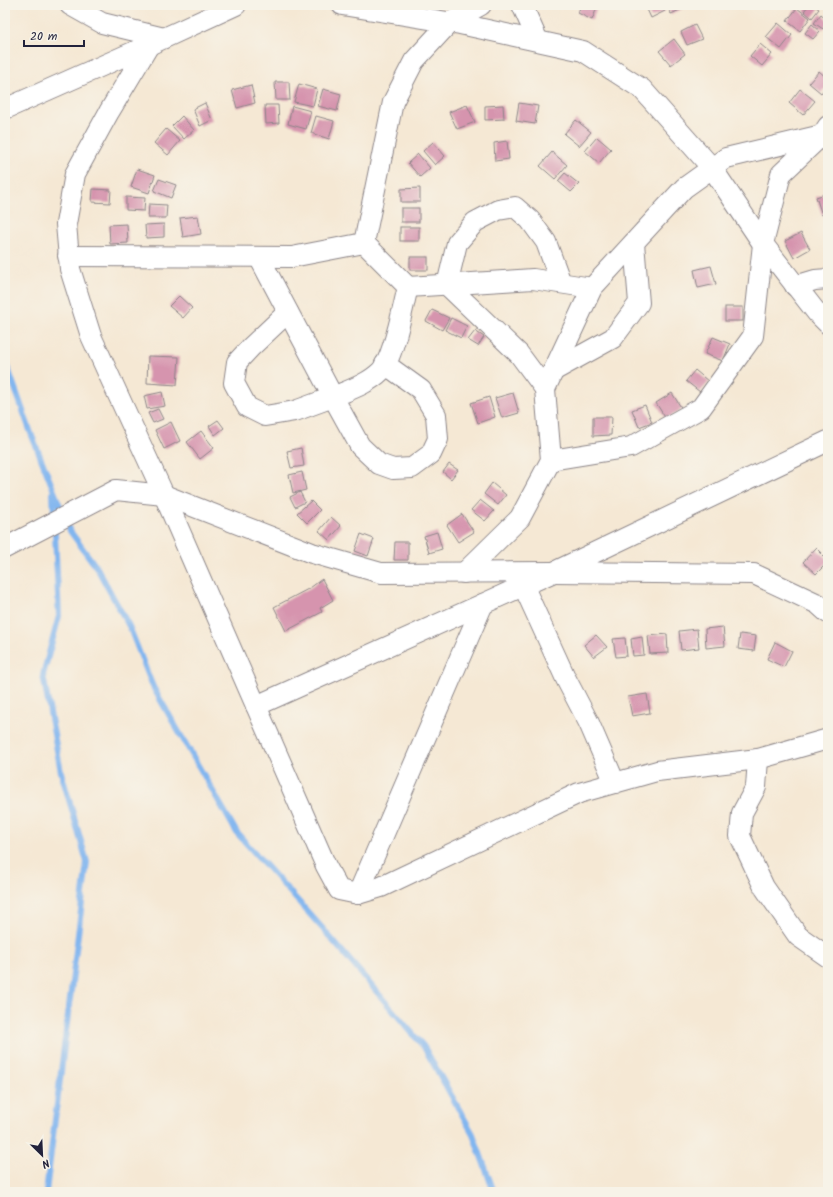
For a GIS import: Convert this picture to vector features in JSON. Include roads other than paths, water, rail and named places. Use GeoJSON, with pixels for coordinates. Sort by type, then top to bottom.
{"type":"FeatureCollection","features":[{"type":"Feature","properties":{"kind":"street"},"geometry":{"type":"LineString","coordinates":[[70,5],[102,23],[157,42]]}},
{"type":"Feature","properties":{"kind":"street"},"geometry":{"type":"LineString","coordinates":[[5,109],[157,42],[208,11],[236,5]]}},
{"type":"Feature","properties":{"kind":"street"},"geometry":{"type":"LineString","coordinates":[[342,5],[449,23],[583,51],[642,89],[712,168],[763,244],[817,314],[828,324]]}},
{"type":"Feature","properties":{"kind":"street"},"geometry":{"type":"LineString","coordinates":[[364,243],[393,102],[414,61],[449,23],[481,5]]}},
{"type":"Feature","properties":{"kind":"street"},"geometry":{"type":"LineString","coordinates":[[522,5],[538,41]]}},
{"type":"Feature","properties":{"kind":"street"},"geometry":{"type":"LineString","coordinates":[[157,42],[108,112],[75,174],[66,224],[70,269],[91,336],[164,495],[326,866],[339,890],[358,894],[381,887],[579,792],[657,771],[758,758],[828,739]]}},
{"type":"Feature","properties":{"kind":"street"},"geometry":{"type":"LineString","coordinates":[[464,573],[520,518],[551,460],[545,389],[592,288],[684,188],[726,158],[826,131]]}},
{"type":"Feature","properties":{"kind":"street"},"geometry":{"type":"LineString","coordinates":[[551,460],[631,447],[701,408],[753,336],[763,244],[781,174],[826,131]]}},
{"type":"Feature","properties":{"kind":"street"},"geometry":{"type":"LineString","coordinates":[[447,285],[457,243],[475,222],[498,210],[515,207],[530,220],[546,242],[561,283]]}},
{"type":"Feature","properties":{"kind":"street"},"geometry":{"type":"LineString","coordinates":[[68,256],[292,257],[364,243]]}},
{"type":"Feature","properties":{"kind":"street"},"geometry":{"type":"LineString","coordinates":[[364,243],[408,287],[533,279],[592,288]]}},
{"type":"Feature","properties":{"kind":"street"},"geometry":{"type":"LineString","coordinates":[[553,371],[613,338],[639,303],[634,243]]}},
{"type":"Feature","properties":{"kind":"street"},"geometry":{"type":"LineString","coordinates":[[259,257],[332,397],[360,446],[379,464],[393,469],[412,468],[430,454],[438,439],[436,415],[421,390],[385,364]]}},
{"type":"Feature","properties":{"kind":"street"},"geometry":{"type":"LineString","coordinates":[[795,286],[815,280],[828,279]]}},
{"type":"Feature","properties":{"kind":"street"},"geometry":{"type":"LineString","coordinates":[[447,285],[519,354],[545,389]]}},
{"type":"Feature","properties":{"kind":"street"},"geometry":{"type":"LineString","coordinates":[[288,312],[237,362],[234,383],[247,407],[265,416],[295,411],[332,397],[359,386],[381,370],[391,354],[408,287]]}},
{"type":"Feature","properties":{"kind":"street"},"geometry":{"type":"LineString","coordinates":[[256,706],[554,572],[828,441]]}},
{"type":"Feature","properties":{"kind":"street"},"geometry":{"type":"LineString","coordinates":[[9,546],[116,490],[164,495],[312,553],[381,573],[554,572],[754,574],[818,604],[828,613]]}},
{"type":"Feature","properties":{"kind":"street"},"geometry":{"type":"LineString","coordinates":[[523,585],[566,679],[590,723],[615,783]]}},
{"type":"Feature","properties":{"kind":"street"},"geometry":{"type":"LineString","coordinates":[[358,894],[483,604]]}},
{"type":"Feature","properties":{"kind":"street"},"geometry":{"type":"LineString","coordinates":[[758,758],[756,787],[742,813],[740,836],[764,887],[798,936],[828,957]]}},
{"type":"Feature","properties":{"kind":"waterway"},"geometry":{"type":"LineString","coordinates":[[5,360],[32,436],[70,531],[97,568],[129,626],[153,687],[237,833],[323,929],[424,1047],[473,1134],[494,1192]]}},
{"type":"Feature","properties":{"kind":"waterway"},"geometry":{"type":"LineString","coordinates":[[46,1192],[87,862],[61,772],[43,675],[59,616],[53,494]]}}]}
